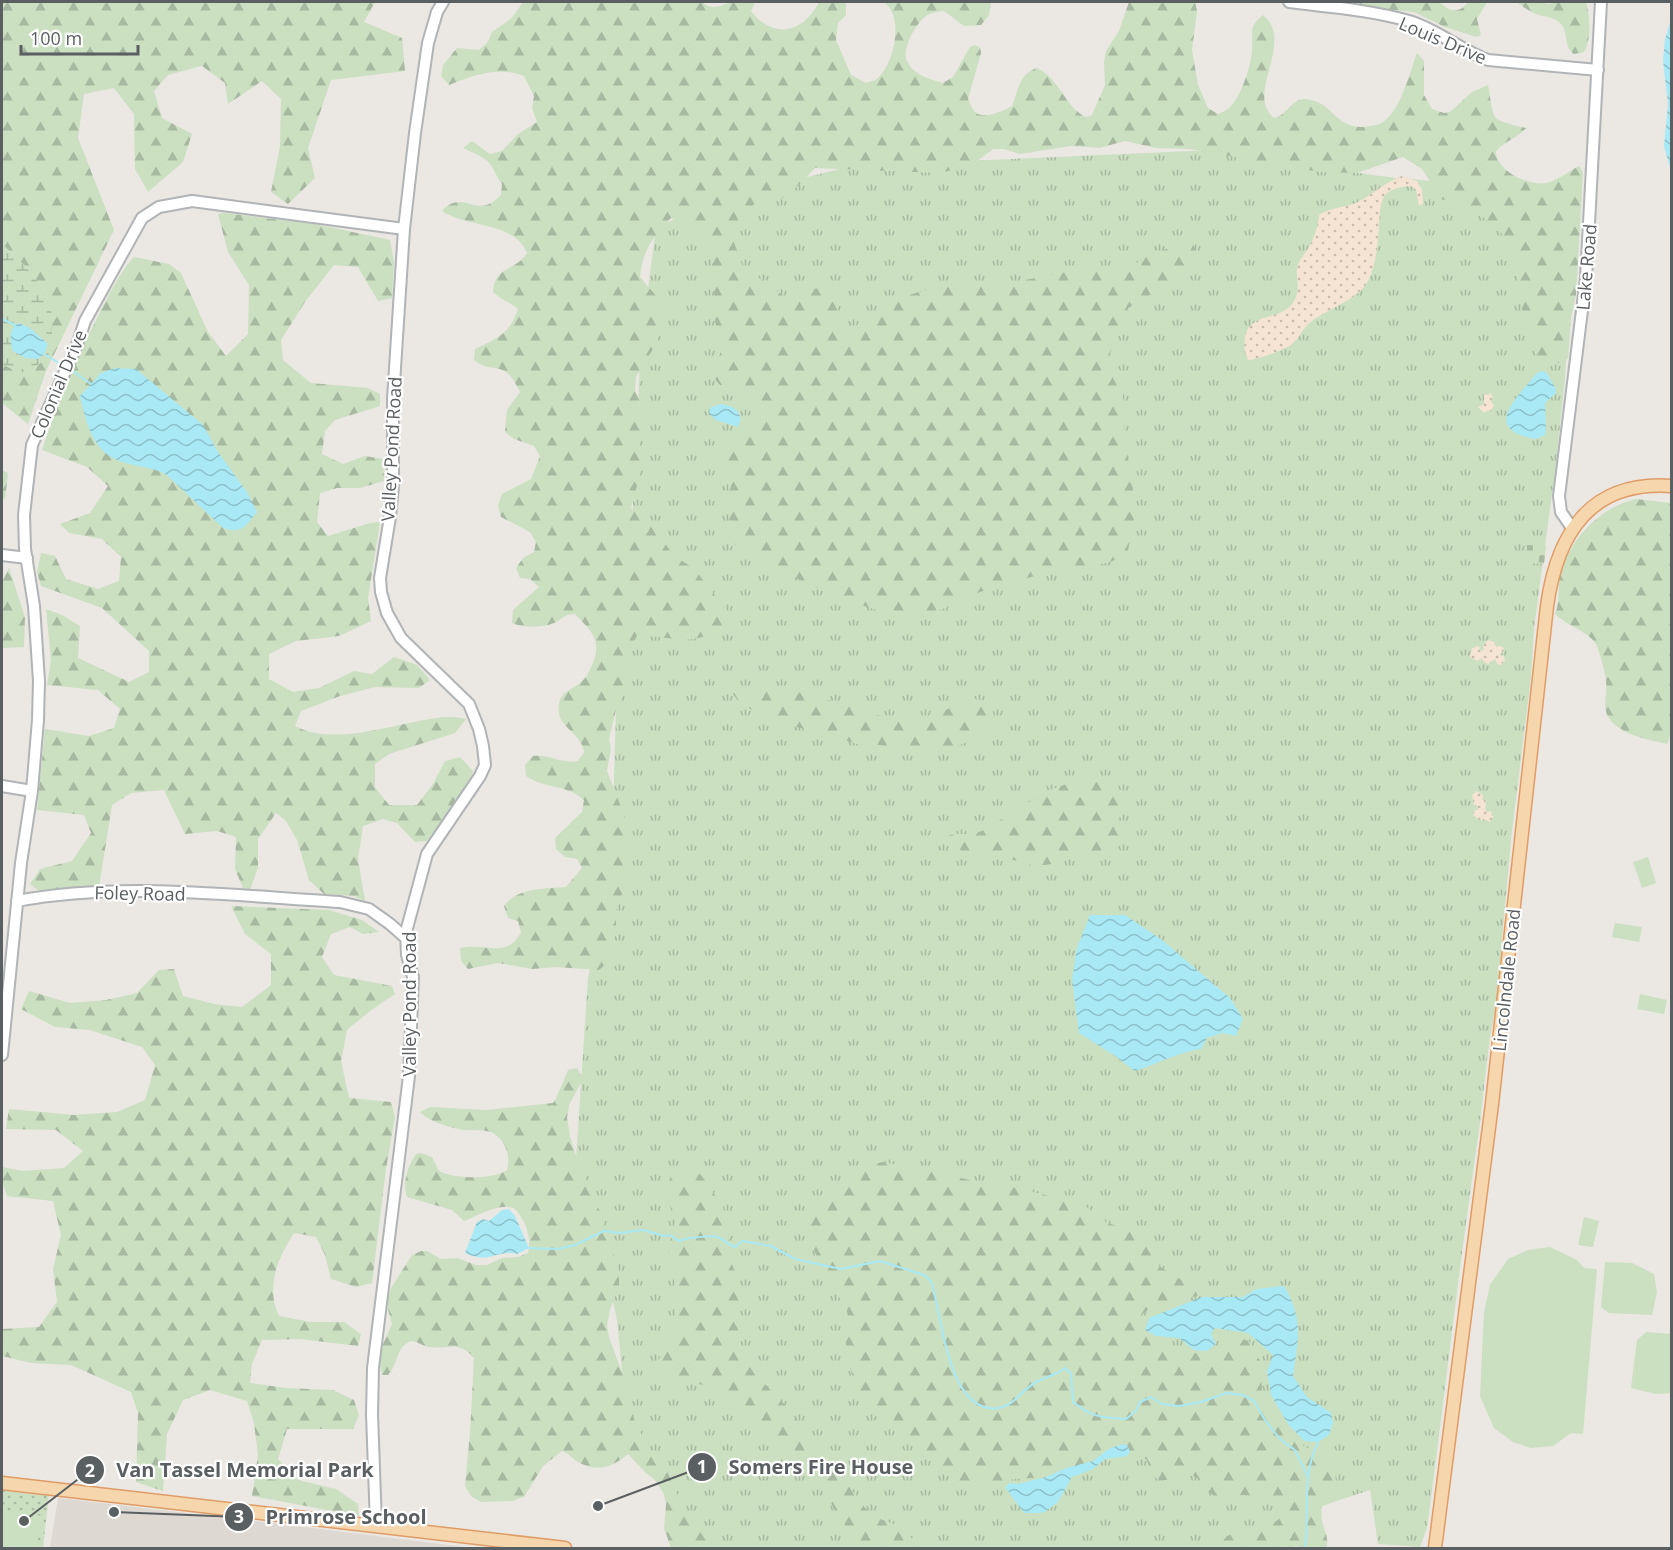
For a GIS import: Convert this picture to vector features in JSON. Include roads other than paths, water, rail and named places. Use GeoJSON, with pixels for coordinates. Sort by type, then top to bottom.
{"type":"FeatureCollection","features":[{"type":"Feature","properties":{"kind":"main road","name":"Lincolndale Road"},"geometry":{"type":"LineString","coordinates":[[1435,1548],[1492,1104],[1547,606],[1557,557],[1572,528],[1590,509],[1611,496],[1634,488],[1671,486]]}},
{"type":"Feature","properties":{"kind":"main road"},"geometry":{"type":"LineString","coordinates":[[2,1483],[565,1548]]}},
{"type":"Feature","properties":{"kind":"street","name":"Valley Pond Road"},"geometry":{"type":"LineString","coordinates":[[376,1525],[372,1414],[373,1368],[409,1076],[412,976],[407,955],[406,932],[427,854],[480,776],[485,765],[479,729],[469,704],[401,638],[387,613],[381,592],[381,562],[390,517],[393,486],[393,399],[404,229],[428,43],[436,12],[443,2]]}},
{"type":"Feature","properties":{"kind":"street","name":"Louis Drive"},"geometry":{"type":"LineString","coordinates":[[1289,2],[1409,21],[1488,60],[1598,70]]}},
{"type":"Feature","properties":{"kind":"street","name":"Lake Road"},"geometry":{"type":"LineString","coordinates":[[1572,528],[1561,512],[1559,496],[1586,278],[1601,2]]}},
{"type":"Feature","properties":{"kind":"street","name":"Colonial Drive"},"geometry":{"type":"LineString","coordinates":[[17,901],[32,791],[38,720],[39,681],[34,606],[24,515],[32,445],[77,345],[85,321],[125,246],[142,218],[159,207],[192,201],[404,229]]}},
{"type":"Feature","properties":{"kind":"street"},"geometry":{"type":"LineString","coordinates":[[2,555],[27,558]]}},
{"type":"Feature","properties":{"kind":"street"},"geometry":{"type":"LineString","coordinates":[[2,786],[32,791]]}},
{"type":"Feature","properties":{"kind":"street","name":"Foley Road"},"geometry":{"type":"LineString","coordinates":[[17,901],[52,894],[109,891],[340,902],[369,909],[407,939]]}},
{"type":"Feature","properties":{"kind":"street"},"geometry":{"type":"LineString","coordinates":[[2,1055],[17,901]]}},
{"type":"Feature","properties":{"kind":"water"},"geometry":{"type":"Polygon","coordinates":[[[1671,20],[1671,171],[1664,146],[1668,104],[1663,61],[1665,39],[1671,20]]]}},
{"type":"Feature","properties":{"kind":"water"},"geometry":{"type":"Polygon","coordinates":[[[19,323],[30,328],[48,344],[44,354],[38,359],[25,358],[13,351],[11,331],[19,323]]]}},
{"type":"Feature","properties":{"kind":"water"},"geometry":{"type":"Polygon","coordinates":[[[115,368],[136,369],[203,425],[218,452],[247,492],[257,512],[243,528],[229,530],[223,528],[167,475],[117,460],[101,449],[91,433],[80,396],[101,373],[115,368]]]}},
{"type":"Feature","properties":{"kind":"water"},"geometry":{"type":"Polygon","coordinates":[[[1541,371],[1546,372],[1556,393],[1545,403],[1545,435],[1536,439],[1519,435],[1510,428],[1506,421],[1508,412],[1520,393],[1541,371]]]}},
{"type":"Feature","properties":{"kind":"water"},"geometry":{"type":"Polygon","coordinates":[[[720,404],[730,406],[737,411],[740,418],[738,427],[716,420],[709,414],[710,408],[720,404]]]}},
{"type":"Feature","properties":{"kind":"water"},"geometry":{"type":"Polygon","coordinates":[[[1090,915],[1125,915],[1162,940],[1230,998],[1243,1019],[1236,1036],[1222,1033],[1207,1038],[1201,1049],[1176,1055],[1135,1071],[1079,1033],[1072,979],[1077,948],[1090,915]]]}},
{"type":"Feature","properties":{"kind":"water"},"geometry":{"type":"Polygon","coordinates":[[[509,1209],[515,1216],[529,1248],[517,1254],[503,1253],[481,1258],[465,1253],[477,1222],[483,1219],[489,1221],[502,1210],[509,1209]]]}},
{"type":"Feature","properties":{"kind":"water"},"geometry":{"type":"Polygon","coordinates":[[[1284,1286],[1295,1309],[1297,1319],[1298,1340],[1293,1376],[1307,1397],[1331,1413],[1333,1423],[1329,1435],[1318,1442],[1304,1441],[1288,1424],[1271,1395],[1267,1371],[1273,1355],[1248,1333],[1215,1328],[1211,1334],[1216,1344],[1207,1351],[1194,1350],[1179,1338],[1156,1336],[1145,1330],[1149,1318],[1202,1297],[1243,1297],[1257,1289],[1284,1286]]]}},
{"type":"Feature","properties":{"kind":"water"},"geometry":{"type":"Polygon","coordinates":[[[1124,1444],[1128,1446],[1130,1452],[1127,1456],[1105,1459],[1093,1469],[1072,1477],[1058,1502],[1045,1512],[1024,1513],[1005,1487],[1010,1483],[1018,1484],[1046,1477],[1066,1468],[1093,1461],[1110,1448],[1124,1444]]]}},
{"type":"Feature","properties":{"kind":"waterway"},"geometry":{"type":"LineString","coordinates":[[2,319],[15,325]]}},
{"type":"Feature","properties":{"kind":"waterway"},"geometry":{"type":"LineString","coordinates":[[44,354],[64,366]]}},
{"type":"Feature","properties":{"kind":"waterway"},"geometry":{"type":"LineString","coordinates":[[71,370],[91,384]]}},
{"type":"Feature","properties":{"kind":"waterway"},"geometry":{"type":"LineString","coordinates":[[529,1248],[558,1249],[575,1245],[604,1231],[620,1233],[643,1230],[664,1236],[670,1235],[679,1241],[715,1236],[735,1247],[742,1241],[771,1246],[795,1259],[841,1269],[880,1261],[924,1275],[931,1281],[950,1360],[958,1380],[968,1396],[982,1406],[999,1408],[1005,1406],[1036,1382],[1065,1368],[1071,1374],[1073,1402],[1092,1414],[1104,1417],[1126,1419],[1136,1411],[1140,1402],[1151,1397],[1162,1404],[1179,1406],[1201,1402],[1227,1393],[1243,1395],[1254,1401],[1280,1439],[1295,1450],[1307,1475]]}},
{"type":"Feature","properties":{"kind":"waterway"},"geometry":{"type":"LineString","coordinates":[[1305,1548],[1308,1481],[1318,1442]]}},
{"type":"Feature","properties":{"kind":"place","name":"Somers Fire House"},"geometry":{"type":"Point","coordinates":[598,1506]}},
{"type":"Feature","properties":{"kind":"place","name":"Primrose School"},"geometry":{"type":"Point","coordinates":[114,1512]}},
{"type":"Feature","properties":{"kind":"place","name":"Van Tassel Memorial Park"},"geometry":{"type":"Point","coordinates":[24,1521]}}]}
